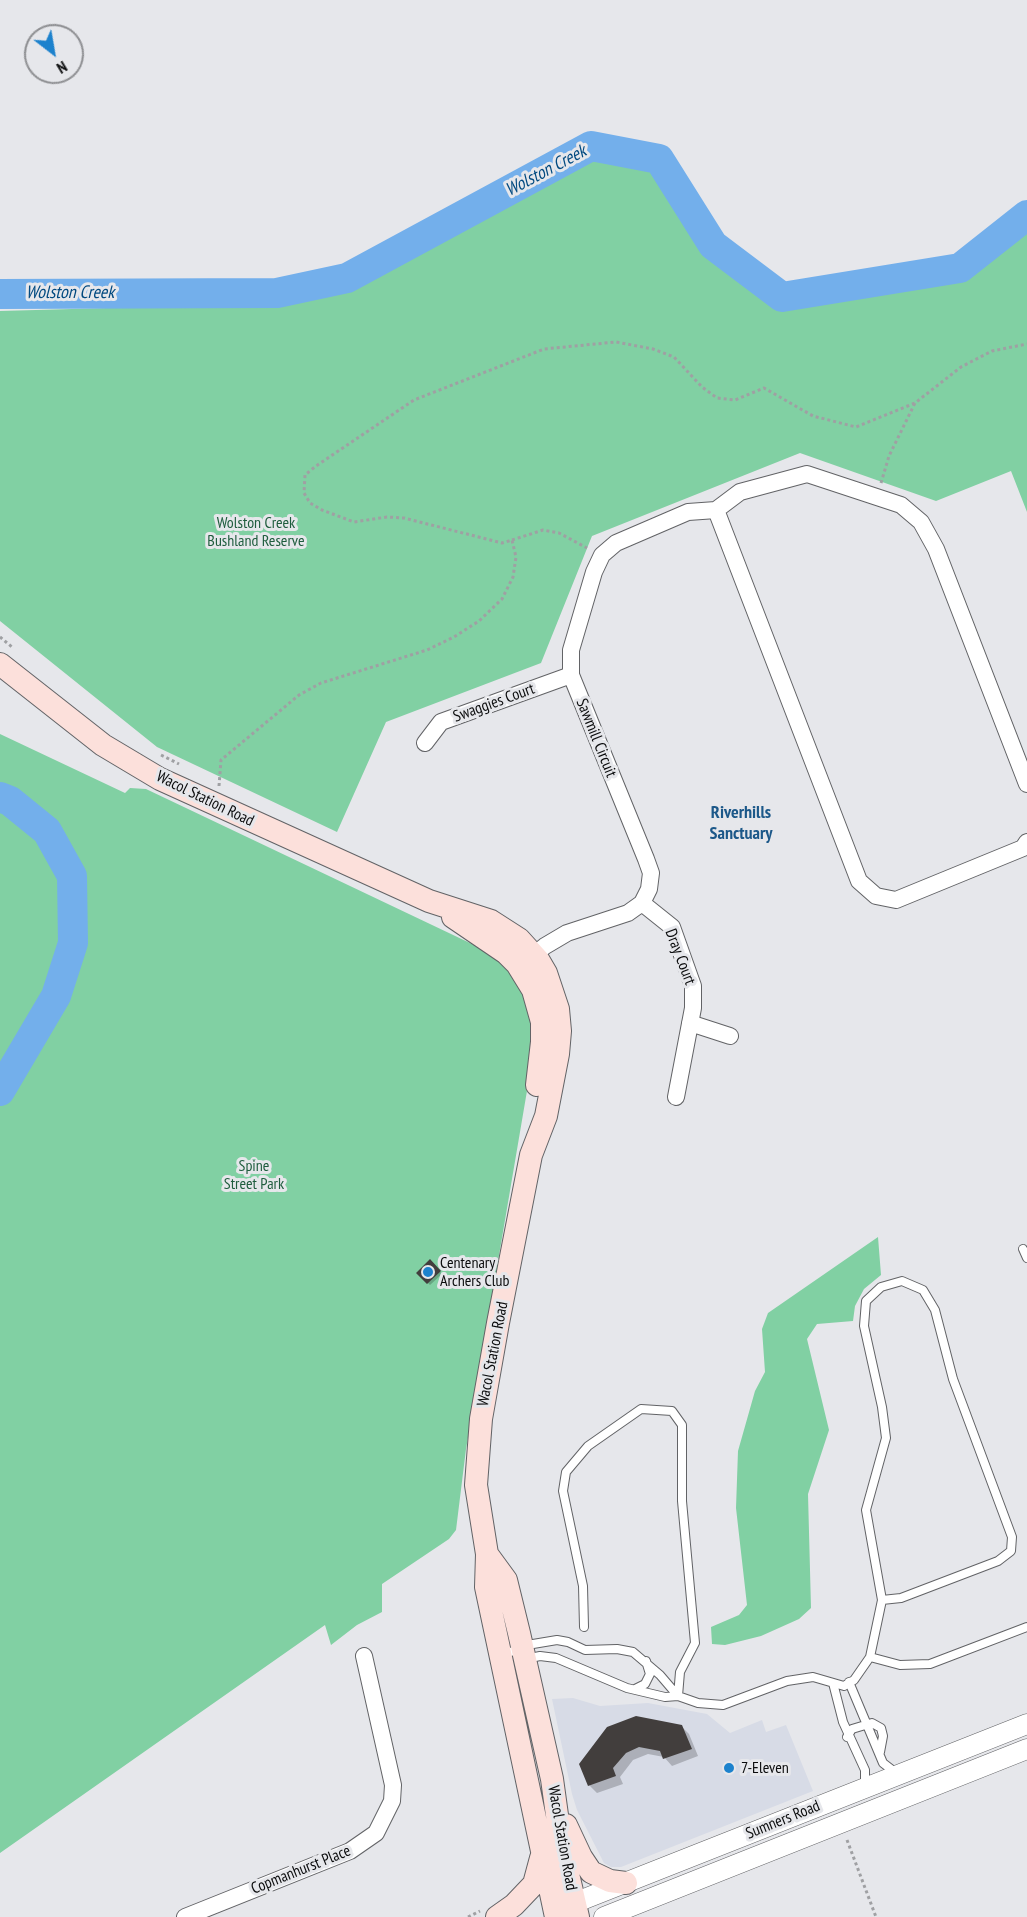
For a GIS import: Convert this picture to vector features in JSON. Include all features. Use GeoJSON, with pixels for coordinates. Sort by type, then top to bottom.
{"type":"FeatureCollection","features":[{"type":"Feature","properties":{"kind":"main road","name":"Wacol Station Road"},"geometry":{"type":"LineString","coordinates":[[8,657],[102,745],[160,779],[214,790],[429,901],[491,921],[519,939],[526,961],[539,961],[554,991],[560,1031],[546,1116],[531,1155],[480,1430],[476,1485],[487,1554],[486,1587],[513,1657],[555,1802],[561,1844],[561,1913]]}},
{"type":"Feature","properties":{"kind":"main road","name":"Wacol Station Road"},"geometry":{"type":"LineString","coordinates":[[513,1657],[542,1851],[561,1913]]}},
{"type":"Feature","properties":{"kind":"main road"},"geometry":{"type":"LineString","coordinates":[[555,1802],[581,1857],[591,1872],[610,1881],[626,1883]]}},
{"type":"Feature","properties":{"kind":"main road"},"geometry":{"type":"LineString","coordinates":[[497,1917],[514,1905],[534,1884],[540,1867],[542,1851]]}},
{"type":"Feature","properties":{"kind":"street"},"geometry":{"type":"LineString","coordinates":[[602,555],[616,543],[688,512],[716,510],[740,492],[807,474],[901,505],[921,522],[936,549],[1027,784]]}},
{"type":"Feature","properties":{"kind":"street"},"geometry":{"type":"LineString","coordinates":[[716,510],[859,881],[876,896],[896,900],[1023,848],[1027,842]]}},
{"type":"Feature","properties":{"kind":"street","name":"Sawmill Circuit"},"geometry":{"type":"LineString","coordinates":[[602,555],[571,650],[571,675],[651,873],[649,889],[642,903]]}},
{"type":"Feature","properties":{"kind":"street","name":"Swaggies Court"},"geometry":{"type":"LineString","coordinates":[[426,743],[441,722],[571,675]]}},
{"type":"Feature","properties":{"kind":"street"},"geometry":{"type":"LineString","coordinates":[[526,961],[567,933],[628,913],[642,903]]}},
{"type":"Feature","properties":{"kind":"street","name":"Dray Court"},"geometry":{"type":"LineString","coordinates":[[642,903],[663,918],[676,936],[693,986],[690,1023],[676,1097]]}},
{"type":"Feature","properties":{"kind":"street"},"geometry":{"type":"LineString","coordinates":[[690,1023],[730,1036]]}},
{"type":"Feature","properties":{"kind":"street","name":"Copmanhurst Place"},"geometry":{"type":"LineString","coordinates":[[185,1917],[350,1851],[376,1833],[392,1801],[393,1785],[364,1656]]}},
{"type":"Feature","properties":{"kind":"street","name":"Sumners Road"},"geometry":{"type":"LineString","coordinates":[[561,1913],[626,1883],[860,1789],[891,1769],[1027,1724]]}},
{"type":"Feature","properties":{"kind":"street","name":"Sumners Road"},"geometry":{"type":"LineString","coordinates":[[604,1917],[1027,1749]]}},
{"type":"Feature","properties":{"kind":"lane"},"geometry":{"type":"LineString","coordinates":[[513,1657],[556,1658],[635,1689],[665,1697],[678,1696],[699,1703],[723,1706],[787,1681],[813,1677],[844,1686],[849,1682],[870,1657],[882,1600],[866,1510],[886,1438],[882,1407],[864,1326],[866,1301],[881,1287],[902,1281],[923,1290],[935,1310],[954,1379],[1012,1537],[1011,1551],[998,1561],[901,1598],[882,1600]]}},
{"type":"Feature","properties":{"kind":"lane"},"geometry":{"type":"LineString","coordinates":[[584,1627],[583,1586],[563,1491],[566,1472],[588,1446],[641,1409],[672,1411],[682,1425],[682,1501],[695,1643],[680,1672],[678,1696]]}},
{"type":"Feature","properties":{"kind":"lane"},"geometry":{"type":"LineString","coordinates":[[870,1657],[900,1665],[930,1664],[1027,1628]]}},
{"type":"Feature","properties":{"kind":"lane"},"geometry":{"type":"LineString","coordinates":[[513,1657],[556,1640],[568,1642],[585,1650],[617,1649],[633,1652],[646,1660],[678,1696]]}},
{"type":"Feature","properties":{"kind":"lane"},"geometry":{"type":"LineString","coordinates":[[635,1689],[645,1684],[650,1674],[646,1660]]}},
{"type":"Feature","properties":{"kind":"lane"},"geometry":{"type":"LineString","coordinates":[[849,1682],[867,1724],[891,1769]]}},
{"type":"Feature","properties":{"kind":"lane"},"geometry":{"type":"LineString","coordinates":[[833,1683],[849,1734],[865,1770],[865,1781],[860,1789]]}},
{"type":"Feature","properties":{"kind":"lane"},"geometry":{"type":"LineString","coordinates":[[849,1734],[852,1729],[867,1724]]}},
{"type":"Feature","properties":{"kind":"path"},"geometry":{"type":"LineString","coordinates":[[602,555],[559,533],[543,530],[502,543],[404,518],[387,517],[354,522],[338,517],[310,502],[304,493],[303,484],[306,476],[316,466],[414,399],[544,349],[616,342],[653,349],[674,357],[702,387],[717,398],[735,400],[764,388],[813,416],[856,427],[915,403],[961,367],[992,351],[1027,344]]}},
{"type":"Feature","properties":{"kind":"path"},"geometry":{"type":"LineString","coordinates":[[877,496],[889,456],[915,403]]}},
{"type":"Feature","properties":{"kind":"path"},"geometry":{"type":"LineString","coordinates":[[214,790],[221,760],[299,695],[321,683],[427,650],[479,621],[502,600],[513,577],[516,557],[512,540]]}},
{"type":"Feature","properties":{"kind":"path"},"geometry":{"type":"LineString","coordinates":[[0,637],[8,657]]}},
{"type":"Feature","properties":{"kind":"path"},"geometry":{"type":"LineString","coordinates":[[156,752],[186,768]]}},
{"type":"Feature","properties":{"kind":"path"},"geometry":{"type":"LineString","coordinates":[[840,1824],[876,1917]]}},
{"type":"Feature","properties":{"kind":"shaded area"},"geometry":{"type":"Polygon","coordinates":[[[573,1698],[600,1706],[648,1703],[707,1714],[730,1733],[762,1720],[766,1732],[786,1725],[813,1791],[621,1867],[611,1867],[604,1863],[577,1810],[572,1794],[552,1699],[573,1698]]]}},
{"type":"Feature","properties":{"kind":"green space","name":"Wolston Creek Bushland Reserve"},"geometry":{"type":"Polygon","coordinates":[[[592,159],[653,168],[709,253],[784,311],[965,277],[1027,228],[1027,512],[1011,471],[936,501],[800,453],[592,536],[541,663],[386,722],[337,832],[157,747],[0,621],[0,311],[286,303],[358,284],[592,159]]]}},
{"type":"Feature","properties":{"kind":"green space","name":"Spine Street Park"},"geometry":{"type":"Polygon","coordinates":[[[0,734],[125,793],[130,788],[146,789],[491,953],[500,959],[524,988],[533,1031],[528,1085],[466,1449],[456,1530],[449,1539],[382,1584],[382,1612],[357,1625],[331,1645],[325,1625],[0,1853],[0,734]]]}},
{"type":"Feature","properties":{"kind":"green space"},"geometry":{"type":"Polygon","coordinates":[[[878,1237],[881,1275],[864,1289],[855,1306],[853,1321],[817,1324],[807,1339],[829,1430],[808,1494],[811,1608],[799,1619],[761,1636],[725,1645],[712,1644],[711,1627],[739,1615],[747,1605],[736,1508],[738,1451],[755,1391],[765,1372],[762,1329],[768,1313],[878,1237]]]}},
{"type":"Feature","properties":{"kind":"building","name":"Centenary Archers Club"},"geometry":{"type":"Polygon","coordinates":[[[430,1259],[441,1271],[427,1284],[416,1273],[430,1259]]]}},
{"type":"Feature","properties":{"kind":"building"},"geometry":{"type":"Polygon","coordinates":[[[636,1716],[682,1725],[692,1749],[663,1759],[660,1751],[639,1747],[626,1753],[613,1768],[616,1776],[588,1786],[579,1764],[607,1727],[636,1716]]]}},
{"type":"Feature","properties":{"kind":"waterway","name":"Wolston Creek"},"geometry":{"type":"LineString","coordinates":[[0,294],[277,293],[347,278],[591,146],[659,159],[713,245],[782,297],[960,268],[1027,215]]}},
{"type":"Feature","properties":{"kind":"waterway","name":"Wolston Creek"},"geometry":{"type":"LineString","coordinates":[[0,797],[10,801],[47,831],[72,876],[73,943],[56,996],[0,1091]]}},
{"type":"Feature","properties":{"kind":"place","name":"Centenary Archers Club"},"geometry":{"type":"Point","coordinates":[428,1272]}},
{"type":"Feature","properties":{"kind":"place","name":"7-Eleven"},"geometry":{"type":"Point","coordinates":[729,1768]}},
{"type":"Feature","properties":{"kind":"district","name":"Riverhills Sanctuary"},"geometry":{"type":"Point","coordinates":[741,823]}}]}
